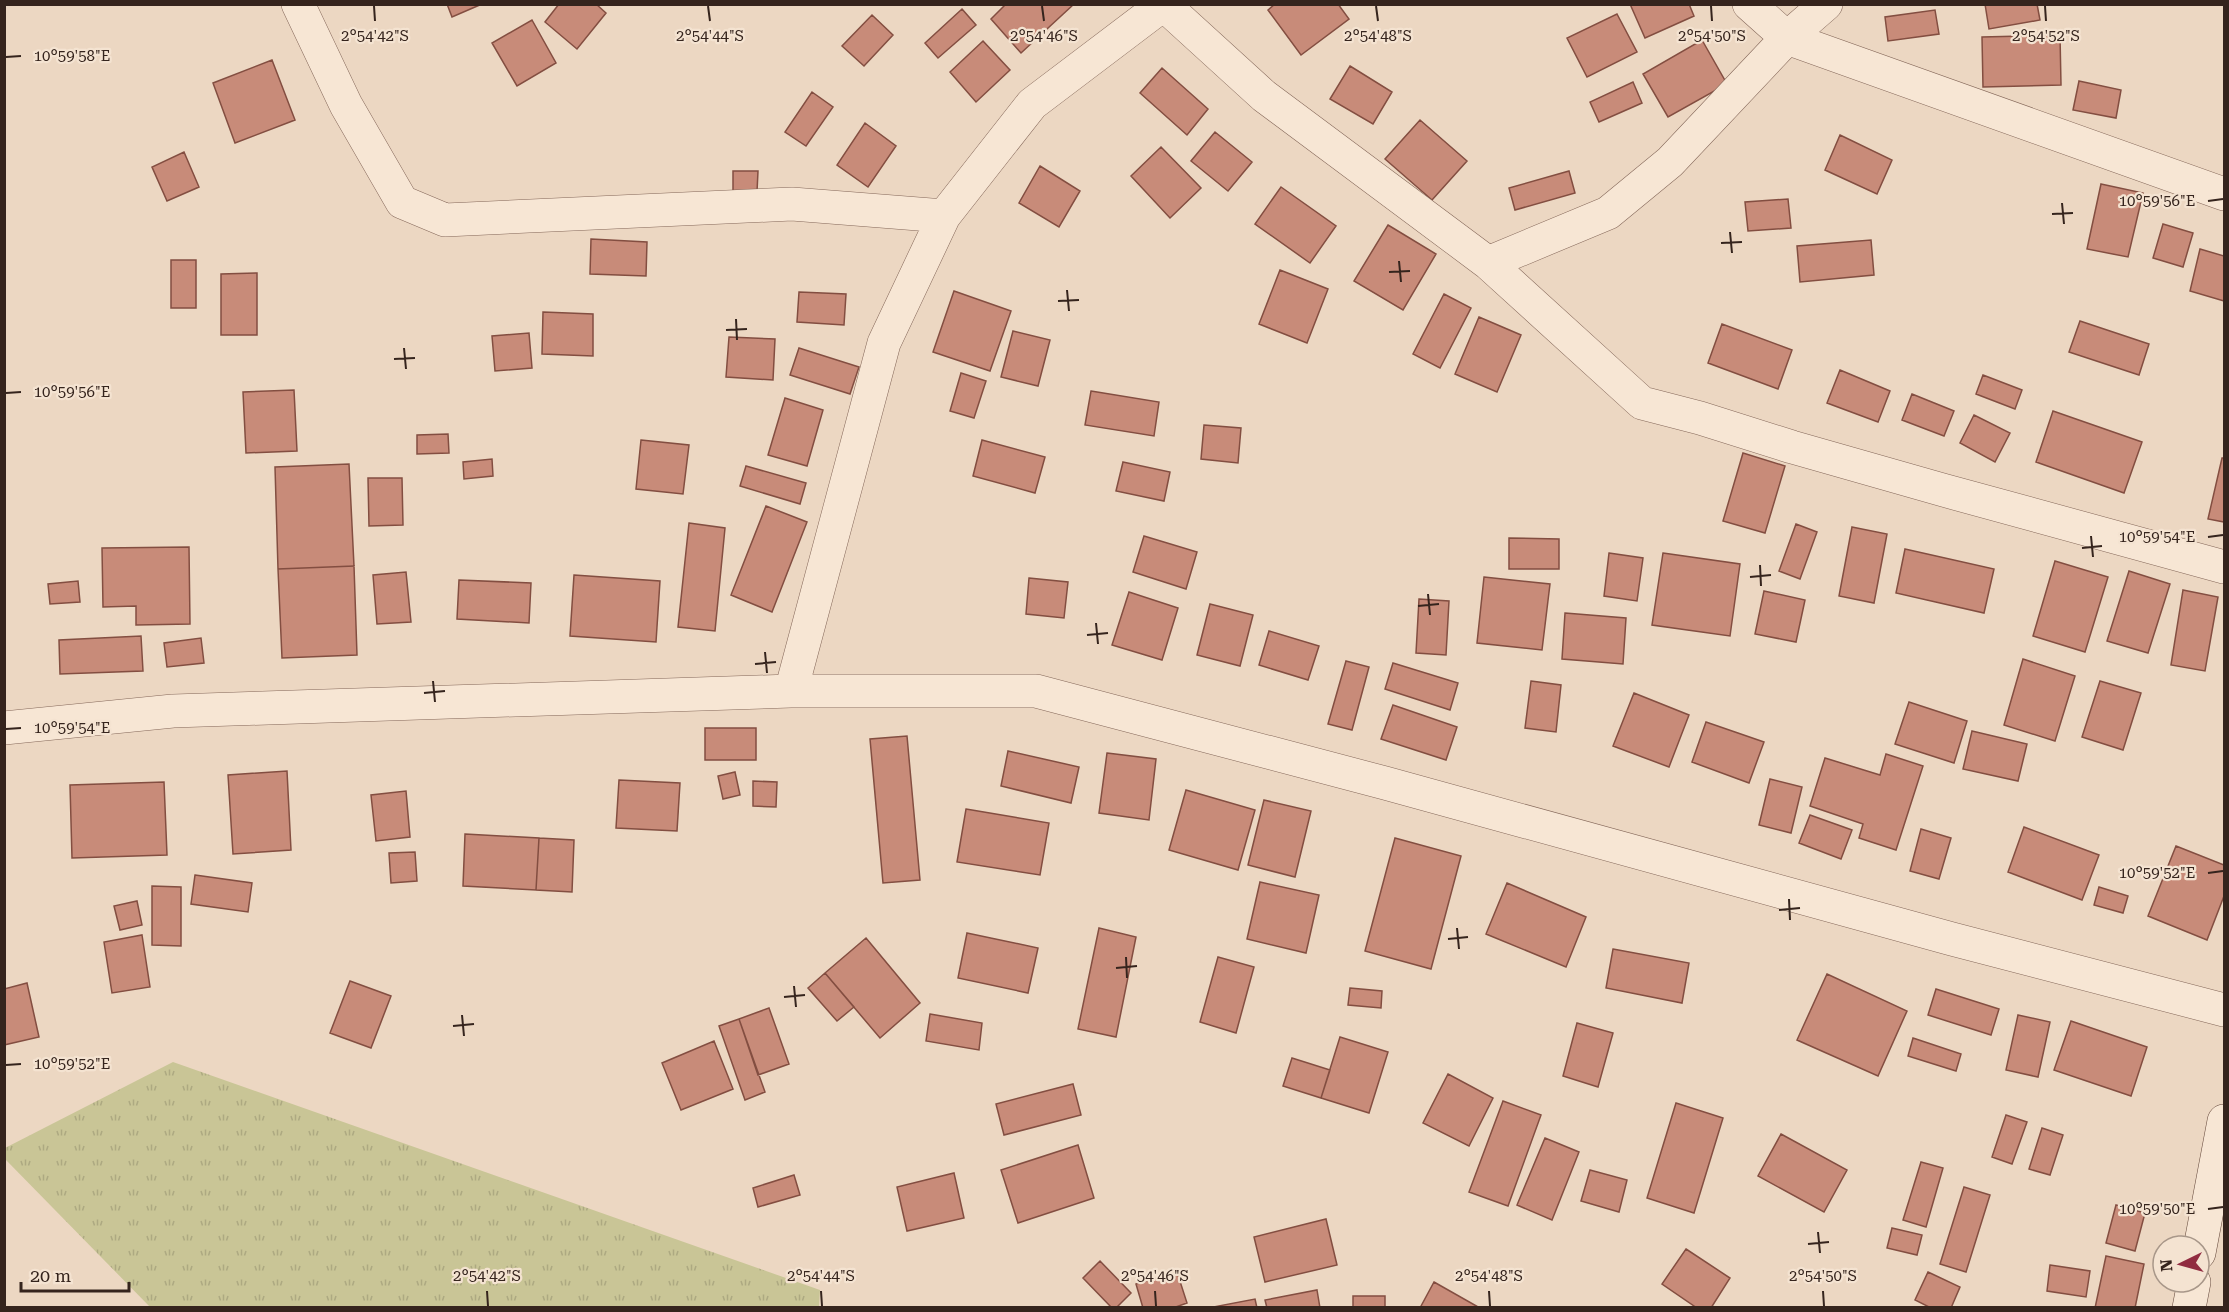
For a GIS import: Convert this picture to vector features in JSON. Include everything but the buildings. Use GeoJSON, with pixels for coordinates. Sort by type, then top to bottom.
{"type":"FeatureCollection","features":[{"type":"Feature","properties":{"kind":"street"},"geometry":{"type":"LineString","coordinates":[[298,4],[346,105],[402,202],[445,220],[792,204],[944,216]]}},
{"type":"Feature","properties":{"kind":"street"},"geometry":{"type":"LineString","coordinates":[[1749,4],[1787,38],[2224,194]]}},
{"type":"Feature","properties":{"kind":"street"},"geometry":{"type":"LineString","coordinates":[[1488,263],[1608,213],[1670,162],[1787,38],[1826,4]]}},
{"type":"Feature","properties":{"kind":"street"},"geometry":{"type":"LineString","coordinates":[[791,691],[884,343],[944,216],[1032,104],[1163,5],[1264,96],[1488,263],[1642,403],[1932,487],[2224,567]]}},
{"type":"Feature","properties":{"kind":"street"},"geometry":{"type":"LineString","coordinates":[[4,728],[173,711],[791,691],[1036,691],[2224,1010]]}},
{"type":"Feature","properties":{"kind":"street"},"geometry":{"type":"LineString","coordinates":[[2203,1234],[2224,1121]]}},
{"type":"Feature","properties":{"kind":"green space"},"geometry":{"type":"Polygon","coordinates":[[[173,1062],[820,1290],[819,1307],[150,1307],[5,1159],[5,1148],[173,1062]]]}}]}
